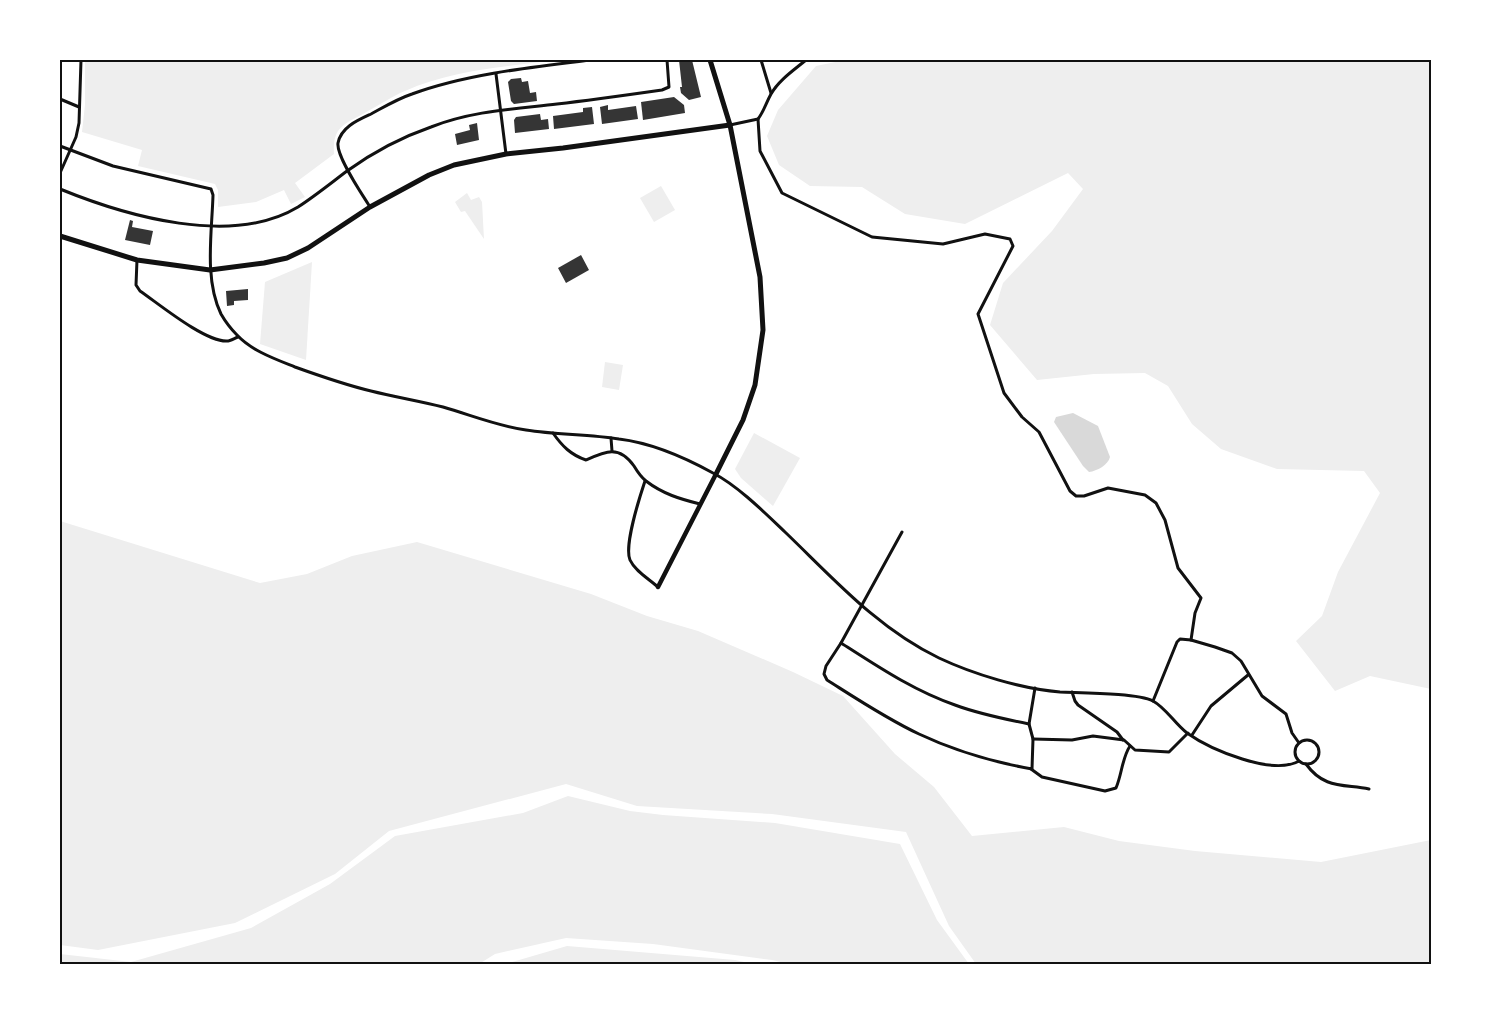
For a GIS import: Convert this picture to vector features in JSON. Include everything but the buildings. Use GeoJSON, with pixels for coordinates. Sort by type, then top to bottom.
{"type":"FeatureCollection","features":[{"type":"Feature","properties":{"kind":"main road"},"geometry":{"type":"LineString","coordinates":[[710,60],[730,126],[760,276],[763,330],[755,385],[743,420],[716,474]]}},
{"type":"Feature","properties":{"kind":"main road"},"geometry":{"type":"LineString","coordinates":[[60,236],[137,260],[210,270],[264,263],[287,258],[308,248],[370,206],[454,164],[506,154],[730,126]]}},
{"type":"Feature","properties":{"kind":"street"},"geometry":{"type":"LineString","coordinates":[[60,173],[76,137],[79,123],[81,60]]}},
{"type":"Feature","properties":{"kind":"street"},"geometry":{"type":"LineString","coordinates":[[370,206],[348,170],[338,148],[338,140],[343,130],[412,94],[455,81],[591,60]]}},
{"type":"Feature","properties":{"kind":"street"},"geometry":{"type":"LineString","coordinates":[[60,189],[126,212],[179,222],[231,226],[281,216],[313,197],[348,170],[378,152],[429,127],[472,114],[662,90],[669,86],[670,82],[667,60]]}},
{"type":"Feature","properties":{"kind":"street"},"geometry":{"type":"LineString","coordinates":[[760,60],[772,94]]}},
{"type":"Feature","properties":{"kind":"street"},"geometry":{"type":"LineString","coordinates":[[730,126],[758,119],[765,110],[772,94],[785,78],[806,60]]}},
{"type":"Feature","properties":{"kind":"street"},"geometry":{"type":"LineString","coordinates":[[496,74],[506,154]]}},
{"type":"Feature","properties":{"kind":"street"},"geometry":{"type":"LineString","coordinates":[[60,98],[80,107]]}},
{"type":"Feature","properties":{"kind":"street"},"geometry":{"type":"LineString","coordinates":[[758,119],[760,151],[782,193],[872,238],[943,244],[985,234],[1010,239],[1013,246],[978,314],[1004,393],[1022,417],[1039,432],[1070,491],[1076,496],[1084,496],[1108,488],[1145,495],[1156,503],[1165,520],[1178,568],[1201,598],[1195,613],[1191,640]]}},
{"type":"Feature","properties":{"kind":"street"},"geometry":{"type":"LineString","coordinates":[[60,146],[113,166],[211,189],[213,195],[210,270],[219,309],[238,337],[256,350],[278,360],[368,391],[445,408],[489,422],[525,430],[621,439],[661,449],[716,474],[758,507],[862,605],[892,630],[919,648],[968,670],[1035,688],[1136,697],[1153,701],[1188,733],[1242,759],[1266,765],[1289,766],[1299,761]]}},
{"type":"Feature","properties":{"kind":"street"},"geometry":{"type":"LineString","coordinates":[[137,260],[136,285],[140,291],[211,337],[227,341],[238,337]]}},
{"type":"Feature","properties":{"kind":"street"},"geometry":{"type":"LineString","coordinates":[[553,433],[561,445],[575,456],[586,460],[612,451],[623,454],[645,481],[662,492],[700,504]]}},
{"type":"Feature","properties":{"kind":"street"},"geometry":{"type":"LineString","coordinates":[[611,438],[612,451]]}},
{"type":"Feature","properties":{"kind":"street"},"geometry":{"type":"LineString","coordinates":[[645,481],[628,550],[630,559],[635,567],[658,587],[716,474]]}},
{"type":"Feature","properties":{"kind":"street"},"geometry":{"type":"LineString","coordinates":[[902,532],[841,643],[826,666],[824,674],[827,680],[918,734],[974,755],[1031,769],[1042,777],[1111,790],[1116,788],[1130,746]]}},
{"type":"Feature","properties":{"kind":"street"},"geometry":{"type":"LineString","coordinates":[[1153,701],[1177,642],[1180,640],[1191,640],[1232,653],[1241,660],[1248,675],[1262,696],[1286,714],[1292,733],[1299,743]]}},
{"type":"Feature","properties":{"kind":"street"},"geometry":{"type":"LineString","coordinates":[[841,643],[897,677],[955,705],[989,716],[1029,724]]}},
{"type":"Feature","properties":{"kind":"street"},"geometry":{"type":"LineString","coordinates":[[1192,735],[1210,706],[1248,675]]}},
{"type":"Feature","properties":{"kind":"street"},"geometry":{"type":"LineString","coordinates":[[1031,769],[1033,739],[1029,724],[1035,688]]}},
{"type":"Feature","properties":{"kind":"street"},"geometry":{"type":"LineString","coordinates":[[1072,692],[1074,701],[1078,705],[1117,732],[1135,750],[1169,752],[1188,733]]}},
{"type":"Feature","properties":{"kind":"street"},"geometry":{"type":"LineString","coordinates":[[1033,739],[1072,740],[1093,736],[1124,740]]}},
{"type":"Feature","properties":{"kind":"street"},"geometry":{"type":"LineString","coordinates":[[1306,764],[1316,759],[1318,755],[1318,748],[1310,741],[1299,743],[1295,754],[1299,761],[1306,764],[1314,775],[1327,782],[1369,789]]}},
{"type":"Feature","properties":{"kind":"shaded area"},"geometry":{"type":"Polygon","coordinates":[[[85,60],[555,60],[498,67],[441,78],[400,93],[353,119],[338,131],[335,137],[334,154],[295,183],[305,197],[291,204],[284,190],[256,202],[218,207],[218,190],[215,184],[138,166],[142,150],[82,132],[85,105],[85,60]]]}},
{"type":"Feature","properties":{"kind":"shaded area"},"geometry":{"type":"Polygon","coordinates":[[[845,60],[1431,60],[1431,689],[1370,676],[1335,691],[1296,641],[1322,616],[1338,572],[1380,493],[1364,471],[1277,469],[1221,449],[1192,424],[1168,386],[1145,373],[1094,374],[1037,380],[990,325],[1003,283],[1052,231],[1083,189],[1068,173],[965,224],[905,214],[862,187],[810,186],[779,165],[767,136],[778,110],[816,66],[845,60]]]}},
{"type":"Feature","properties":{"kind":"shaded area"},"geometry":{"type":"Polygon","coordinates":[[[661,186],[675,210],[654,222],[640,198],[661,186]]]}},
{"type":"Feature","properties":{"kind":"shaded area"},"geometry":{"type":"Polygon","coordinates":[[[467,193],[471,200],[479,197],[482,202],[484,239],[465,211],[461,212],[455,202],[467,193]]]}},
{"type":"Feature","properties":{"kind":"shaded area"},"geometry":{"type":"Polygon","coordinates":[[[312,262],[306,360],[260,344],[265,282],[312,262]]]}},
{"type":"Feature","properties":{"kind":"shaded area"},"geometry":{"type":"Polygon","coordinates":[[[605,362],[623,365],[619,390],[602,387],[605,362]]]}},
{"type":"Feature","properties":{"kind":"shaded area"},"geometry":{"type":"Polygon","coordinates":[[[1073,413],[1098,426],[1110,457],[1102,467],[1089,472],[1054,422],[1056,417],[1073,413]]]}},
{"type":"Feature","properties":{"kind":"shaded area"},"geometry":{"type":"Polygon","coordinates":[[[754,433],[800,458],[773,506],[741,478],[735,469],[754,433]]]}},
{"type":"Feature","properties":{"kind":"shaded area"},"geometry":{"type":"Polygon","coordinates":[[[60,521],[260,583],[307,574],[352,556],[417,542],[591,594],[647,616],[698,631],[843,696],[895,754],[934,787],[972,836],[1064,827],[1119,841],[1195,851],[1321,862],[1431,840],[1431,964],[976,964],[949,926],[906,832],[772,814],[637,806],[566,784],[389,831],[335,874],[235,923],[98,950],[60,945],[60,521]]]}},
{"type":"Feature","properties":{"kind":"shaded area"},"geometry":{"type":"Polygon","coordinates":[[[568,796],[630,811],[775,823],[900,844],[937,920],[969,964],[789,964],[653,944],[566,938],[495,954],[479,964],[60,964],[60,954],[131,962],[251,928],[330,884],[395,836],[523,813],[568,796]]]}},
{"type":"Feature","properties":{"kind":"shaded area"},"geometry":{"type":"Polygon","coordinates":[[[567,946],[735,960],[753,964],[505,964],[567,946]]]}}]}
